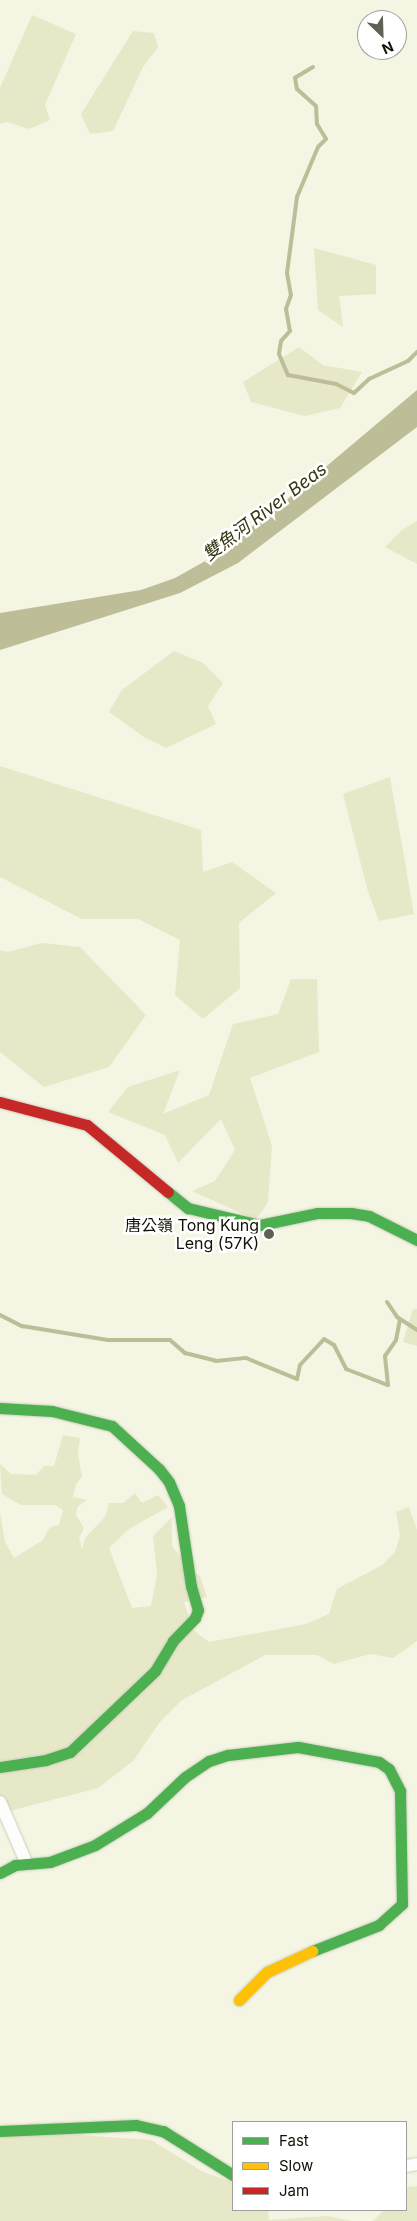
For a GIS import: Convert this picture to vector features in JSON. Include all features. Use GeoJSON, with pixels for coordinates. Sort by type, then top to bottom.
{"type":"FeatureCollection","features":[{"type":"Feature","properties":{"kind":"street"},"geometry":{"type":"LineString","coordinates":[[0,1102],[67,1117],[87,1125],[188,1208],[260,1224],[317,1213],[351,1212],[369,1216],[417,1240]]}},
{"type":"Feature","properties":{"kind":"street"},"geometry":{"type":"LineString","coordinates":[[0,1408],[52,1411],[112,1426],[159,1469],[169,1482],[179,1506],[191,1586],[198,1610],[195,1618],[172,1641],[155,1671],[70,1752],[46,1760],[0,1767]]}},
{"type":"Feature","properties":{"kind":"street"},"geometry":{"type":"LineString","coordinates":[[0,1873],[27,1864],[50,1862],[95,1845],[147,1813],[196,1768],[228,1756],[298,1747],[379,1762],[389,1770],[400,1791],[402,1904],[379,1925],[293,1958],[267,1972],[239,2000]]}},
{"type":"Feature","properties":{"kind":"street"},"geometry":{"type":"LineString","coordinates":[[0,1802],[27,1864]]}},
{"type":"Feature","properties":{"kind":"street"},"geometry":{"type":"LineString","coordinates":[[0,2131],[136,2125],[163,2131],[232,2174]]}},
{"type":"Feature","properties":{"kind":"shaded area"},"geometry":{"type":"Polygon","coordinates":[[[32,15],[76,34],[45,105],[50,120],[29,129],[7,122],[0,124],[0,88],[32,15]]]}},
{"type":"Feature","properties":{"kind":"shaded area"},"geometry":{"type":"Polygon","coordinates":[[[133,31],[154,33],[158,47],[143,67],[113,131],[90,134],[81,114],[133,31]]]}},
{"type":"Feature","properties":{"kind":"shaded area"},"geometry":{"type":"Polygon","coordinates":[[[314,248],[376,265],[376,294],[339,296],[343,327],[318,310],[314,248]]]}},
{"type":"Feature","properties":{"kind":"shaded area"},"geometry":{"type":"Polygon","coordinates":[[[299,347],[323,365],[362,372],[340,408],[305,416],[251,402],[243,382],[299,347]]]}},
{"type":"Feature","properties":{"kind":"shaded area"},"geometry":{"type":"Polygon","coordinates":[[[417,390],[417,427],[238,563],[180,593],[0,650],[0,613],[141,590],[175,578],[209,559],[284,502],[417,390]]]}},
{"type":"Feature","properties":{"kind":"shaded area"},"geometry":{"type":"Polygon","coordinates":[[[417,521],[417,564],[385,547],[402,530],[417,521]]]}},
{"type":"Feature","properties":{"kind":"shaded area"},"geometry":{"type":"Polygon","coordinates":[[[174,651],[203,663],[223,683],[208,706],[216,724],[166,748],[144,737],[109,712],[122,690],[174,651]]]}},
{"type":"Feature","properties":{"kind":"shaded area"},"geometry":{"type":"Polygon","coordinates":[[[0,766],[201,830],[203,872],[232,862],[276,893],[239,923],[240,988],[203,1019],[175,995],[180,940],[138,919],[82,919],[0,877],[0,766]]]}},
{"type":"Feature","properties":{"kind":"shaded area"},"geometry":{"type":"Polygon","coordinates":[[[390,777],[414,914],[379,921],[367,888],[343,794],[390,777]]]}},
{"type":"Feature","properties":{"kind":"shaded area"},"geometry":{"type":"Polygon","coordinates":[[[42,943],[80,947],[146,1015],[109,1067],[44,1087],[0,1052],[0,950],[7,952],[42,943]]]}},
{"type":"Feature","properties":{"kind":"shaded area"},"geometry":{"type":"Polygon","coordinates":[[[291,979],[317,979],[319,1052],[250,1078],[272,1146],[268,1202],[256,1220],[192,1191],[215,1181],[235,1150],[221,1119],[178,1163],[165,1135],[108,1112],[128,1087],[180,1070],[163,1114],[209,1095],[233,1024],[278,1014],[291,979]]]}},
{"type":"Feature","properties":{"kind":"shaded area"},"geometry":{"type":"Polygon","coordinates":[[[413,1309],[417,1309],[417,1346],[403,1342],[413,1309]]]}},
{"type":"Feature","properties":{"kind":"shaded area"},"geometry":{"type":"Polygon","coordinates":[[[63,1435],[80,1438],[78,1454],[82,1477],[76,1484],[73,1497],[87,1500],[78,1506],[76,1515],[84,1528],[79,1538],[82,1549],[86,1537],[105,1517],[109,1503],[123,1503],[135,1493],[142,1503],[158,1495],[168,1507],[129,1529],[109,1548],[132,1608],[151,1606],[157,1574],[153,1536],[172,1517],[172,1546],[190,1570],[200,1576],[207,1597],[184,1602],[193,1630],[209,1642],[306,1624],[329,1614],[337,1589],[382,1565],[395,1552],[400,1536],[396,1512],[409,1507],[417,1530],[417,1641],[393,1658],[370,1654],[334,1664],[317,1655],[265,1655],[182,1700],[160,1722],[133,1761],[98,1788],[17,1809],[0,1816],[0,1513],[5,1542],[14,1558],[43,1540],[50,1527],[59,1525],[63,1510],[55,1505],[21,1505],[2,1494],[0,1464],[11,1474],[36,1475],[44,1466],[54,1466],[63,1435]]]}},
{"type":"Feature","properties":{"kind":"shaded area"},"geometry":{"type":"Polygon","coordinates":[[[50,2133],[151,2140],[203,2172],[232,2182],[232,2211],[268,2211],[269,2220],[327,2216],[352,2221],[0,2221],[0,2137],[50,2133]]]}},
{"type":"Feature","properties":{"kind":"shaded area"},"geometry":{"type":"Polygon","coordinates":[[[417,2186],[417,2221],[373,2221],[383,2211],[407,2211],[407,2187],[417,2186]]]}},
{"type":"Feature","properties":{"kind":"waterway"},"geometry":{"type":"LineString","coordinates":[[313,67],[295,78],[297,89],[316,106],[317,124],[326,139],[318,147],[297,197],[287,273],[291,295],[286,309],[290,331],[281,341],[279,354],[288,375],[336,384],[354,393],[369,379],[408,361],[417,352]]}},
{"type":"Feature","properties":{"kind":"waterway"},"geometry":{"type":"LineString","coordinates":[[387,1302],[397,1317],[417,1330]]}},
{"type":"Feature","properties":{"kind":"waterway"},"geometry":{"type":"LineString","coordinates":[[0,1315],[22,1326],[108,1340],[170,1340],[185,1353],[216,1361],[246,1358],[297,1379],[300,1365],[324,1339],[334,1345],[346,1369],[388,1385],[385,1356],[396,1340],[400,1320]]}},
{"type":"Feature","properties":{"kind":"traffic: fast"},"geometry":{"type":"LineString","coordinates":[[168,1192],[188,1208],[260,1225],[317,1213],[351,1213],[369,1216],[417,1240]]}},
{"type":"Feature","properties":{"kind":"traffic: fast"},"geometry":{"type":"LineString","coordinates":[[0,1408],[52,1411],[112,1426],[159,1469],[169,1482],[179,1506],[191,1586],[198,1610],[195,1618],[173,1641],[155,1671],[70,1752],[46,1760],[0,1767]]}},
{"type":"Feature","properties":{"kind":"traffic: fast"},"geometry":{"type":"LineString","coordinates":[[0,1873],[15,1865],[50,1862],[95,1845],[147,1813],[185,1777],[209,1761],[228,1755],[298,1747],[379,1762],[389,1769],[400,1791],[402,1904],[379,1925],[312,1951]]}},
{"type":"Feature","properties":{"kind":"traffic: fast"},"geometry":{"type":"LineString","coordinates":[[0,2131],[136,2125],[163,2131],[232,2174]]}},
{"type":"Feature","properties":{"kind":"traffic: slow"},"geometry":{"type":"LineString","coordinates":[[239,2000],[267,1972],[312,1951]]}},
{"type":"Feature","properties":{"kind":"traffic: jam"},"geometry":{"type":"LineString","coordinates":[[0,1102],[87,1125],[168,1192]]}},
{"type":"Feature","properties":{"kind":"place","name":"唐公嶺 Tong Kung Leng (57K)"},"geometry":{"type":"Point","coordinates":[269,1234]}},
{"type":"Feature","properties":{"kind":"water label","name":"雙魚河 River Beas"},"geometry":{"type":"Point","coordinates":[265,512]}}]}
